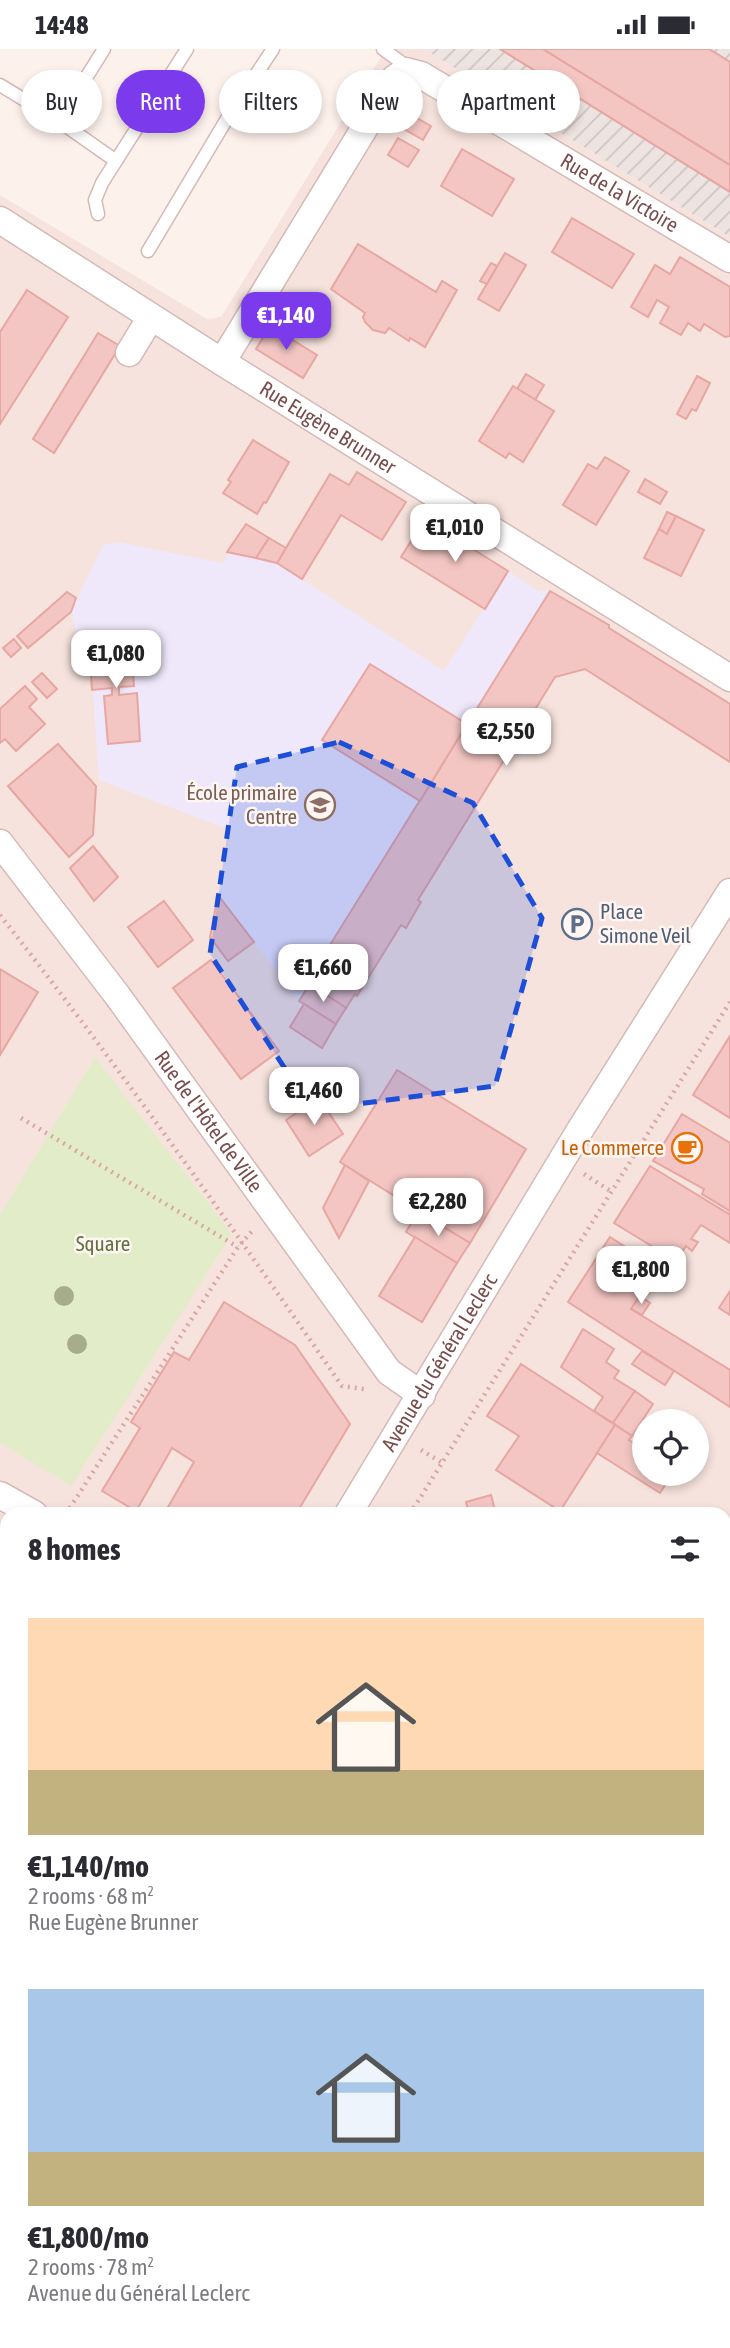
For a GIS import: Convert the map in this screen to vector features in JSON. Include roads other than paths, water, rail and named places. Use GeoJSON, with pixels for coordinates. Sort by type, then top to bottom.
{"type":"FeatureCollection","features":[{"type":"Feature","properties":{"kind":"street","name":"Rue de la Victoire"},"geometry":{"type":"LineString","coordinates":[[423,78],[730,259]]}},
{"type":"Feature","properties":{"kind":"street"},"geometry":{"type":"LineString","coordinates":[[222,362],[361,133]]}},
{"type":"Feature","properties":{"kind":"street","name":"Rue Eugène Brunner"},"geometry":{"type":"LineString","coordinates":[[0,220],[222,362],[730,678]]}},
{"type":"Feature","properties":{"kind":"street"},"geometry":{"type":"LineString","coordinates":[[129,353],[151,317]]}},
{"type":"Feature","properties":{"kind":"street","name":"Rue de l'Hôtel de Ville"},"geometry":{"type":"LineString","coordinates":[[0,843],[117,995],[389,1372],[422,1395]]}},
{"type":"Feature","properties":{"kind":"street","name":"Avenue du Général Leclerc"},"geometry":{"type":"LineString","coordinates":[[352,1507],[580,1130],[730,892]]}},
{"type":"Feature","properties":{"kind":"street"},"geometry":{"type":"LineString","coordinates":[[0,1495],[21,1507]]}},
{"type":"Feature","properties":{"kind":"lane"},"geometry":{"type":"LineString","coordinates":[[91,70],[104,49]]}},
{"type":"Feature","properties":{"kind":"lane"},"geometry":{"type":"LineString","coordinates":[[98,214],[96,200],[102,183],[187,49]]}},
{"type":"Feature","properties":{"kind":"lane"},"geometry":{"type":"LineString","coordinates":[[148,251],[228,117],[273,49]]}},
{"type":"Feature","properties":{"kind":"lane"},"geometry":{"type":"LineString","coordinates":[[383,49],[410,70]]}},
{"type":"Feature","properties":{"kind":"lane"},"geometry":{"type":"LineString","coordinates":[[0,85],[21,98]]}},
{"type":"Feature","properties":{"kind":"lane"},"geometry":{"type":"LineString","coordinates":[[76,133],[116,161]]}},
{"type":"Feature","properties":{"kind":"place","name":"École primaire Centre"},"geometry":{"type":"Point","coordinates":[320,805]}},
{"type":"Feature","properties":{"kind":"place","name":"Place Simone Veil"},"geometry":{"type":"Point","coordinates":[577,924]}},
{"type":"Feature","properties":{"kind":"place","name":"Le Commerce"},"geometry":{"type":"Point","coordinates":[687,1148]}},
{"type":"Feature","properties":{"kind":"park label","name":"Square"},"geometry":{"type":"Point","coordinates":[103,1244]}}]}
